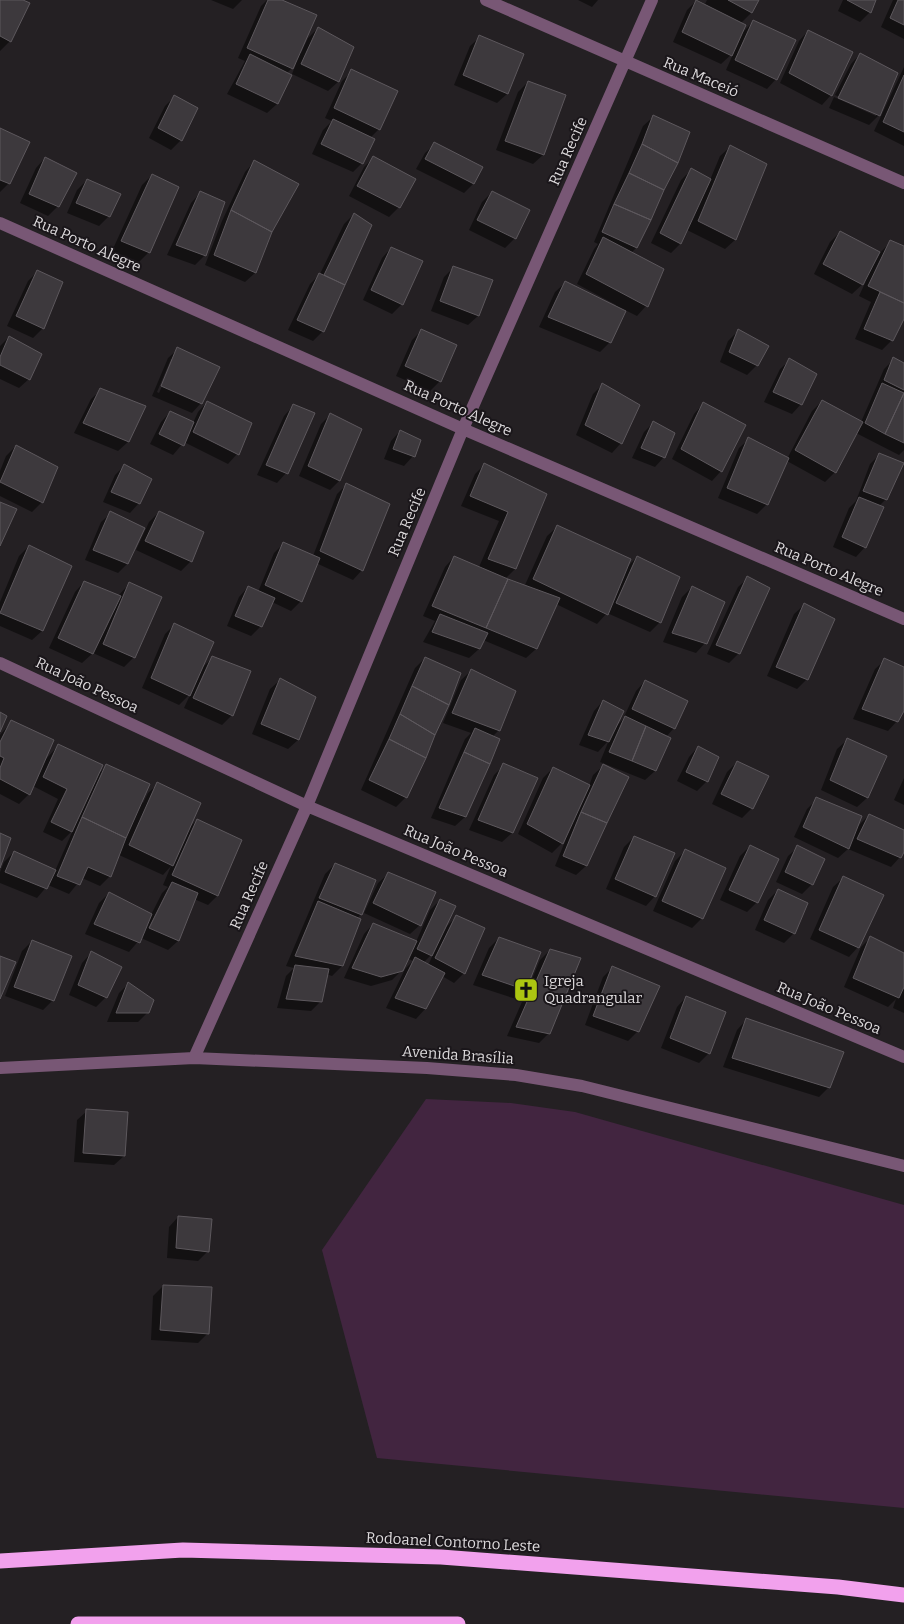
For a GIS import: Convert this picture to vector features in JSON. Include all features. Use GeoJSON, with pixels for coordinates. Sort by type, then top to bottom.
{"type":"FeatureCollection","features":[{"type":"Feature","properties":{"kind":"highway","name":"Rodoanel Contorno Leste"},"geometry":{"type":"LineString","coordinates":[[0,1562],[183,1550],[441,1557],[838,1587],[904,1595]]}},
{"type":"Feature","properties":{"kind":"highway"},"geometry":{"type":"LineString","coordinates":[[78,1624],[458,1624]]}},
{"type":"Feature","properties":{"kind":"street","name":"Rua Maceió"},"geometry":{"type":"LineString","coordinates":[[486,0],[904,182]]}},
{"type":"Feature","properties":{"kind":"street","name":"Rua Recife"},"geometry":{"type":"LineString","coordinates":[[194,1058],[306,806],[463,429],[652,0]]}},
{"type":"Feature","properties":{"kind":"street","name":"Rua Porto Alegre"},"geometry":{"type":"LineString","coordinates":[[0,223],[463,429],[904,619]]}},
{"type":"Feature","properties":{"kind":"street","name":"Rua João Pessoa"},"geometry":{"type":"LineString","coordinates":[[0,663],[306,806],[904,1057]]}},
{"type":"Feature","properties":{"kind":"street","name":"Avenida Brasília"},"geometry":{"type":"LineString","coordinates":[[0,1068],[194,1058],[427,1068],[516,1075],[582,1086],[904,1166]]}},
{"type":"Feature","properties":{"kind":"shaded area"},"geometry":{"type":"Polygon","coordinates":[[[426,1099],[511,1103],[575,1112],[904,1205],[904,1508],[377,1458],[322,1250],[426,1099]]]}},
{"type":"Feature","properties":{"kind":"building"},"geometry":{"type":"Polygon","coordinates":[[[0,0],[23,0],[30,3],[11,42],[0,36],[0,0]]]}},
{"type":"Feature","properties":{"kind":"building"},"geometry":{"type":"Polygon","coordinates":[[[268,0],[282,0],[317,15],[293,69],[247,48],[268,0]]]}},
{"type":"Feature","properties":{"kind":"building"},"geometry":{"type":"Polygon","coordinates":[[[696,0],[746,25],[732,56],[682,32],[696,0]]]}},
{"type":"Feature","properties":{"kind":"building"},"geometry":{"type":"Polygon","coordinates":[[[728,0],[759,0],[752,13],[728,0]]]}},
{"type":"Feature","properties":{"kind":"building"},"geometry":{"type":"Polygon","coordinates":[[[847,0],[876,0],[871,13],[847,0]]]}},
{"type":"Feature","properties":{"kind":"building"},"geometry":{"type":"Polygon","coordinates":[[[898,0],[904,0],[904,25],[890,18],[898,0]]]}},
{"type":"Feature","properties":{"kind":"building"},"geometry":{"type":"Polygon","coordinates":[[[753,20],[796,40],[777,80],[735,60],[753,20]]]}},
{"type":"Feature","properties":{"kind":"building"},"geometry":{"type":"Polygon","coordinates":[[[318,27],[354,47],[339,82],[301,64],[318,27]]]}},
{"type":"Feature","properties":{"kind":"building"},"geometry":{"type":"Polygon","coordinates":[[[808,30],[853,52],[832,96],[789,73],[808,30]]]}},
{"type":"Feature","properties":{"kind":"building"},"geometry":{"type":"Polygon","coordinates":[[[479,35],[524,54],[508,94],[463,75],[479,35]]]}},
{"type":"Feature","properties":{"kind":"building"},"geometry":{"type":"Polygon","coordinates":[[[860,53],[898,73],[880,116],[838,98],[860,53]]]}},
{"type":"Feature","properties":{"kind":"building"},"geometry":{"type":"Polygon","coordinates":[[[250,54],[292,75],[278,104],[236,84],[250,54]]]}},
{"type":"Feature","properties":{"kind":"building"},"geometry":{"type":"Polygon","coordinates":[[[351,69],[398,91],[380,130],[334,108],[351,69]]]}},
{"type":"Feature","properties":{"kind":"building"},"geometry":{"type":"Polygon","coordinates":[[[904,75],[904,132],[883,122],[904,75]]]}},
{"type":"Feature","properties":{"kind":"building"},"geometry":{"type":"Polygon","coordinates":[[[528,81],[566,95],[544,155],[505,141],[528,81]]]}},
{"type":"Feature","properties":{"kind":"building"},"geometry":{"type":"Polygon","coordinates":[[[174,95],[198,108],[182,141],[158,128],[174,95]]]}},
{"type":"Feature","properties":{"kind":"building"},"geometry":{"type":"Polygon","coordinates":[[[653,115],[690,132],[678,163],[642,144],[653,115]]]}},
{"type":"Feature","properties":{"kind":"building"},"geometry":{"type":"Polygon","coordinates":[[[333,119],[375,139],[363,164],[321,144],[333,119]]]}},
{"type":"Feature","properties":{"kind":"building"},"geometry":{"type":"Polygon","coordinates":[[[0,128],[30,142],[10,184],[0,180],[0,128]]]}},
{"type":"Feature","properties":{"kind":"building"},"geometry":{"type":"Polygon","coordinates":[[[434,142],[483,167],[474,184],[425,159],[434,142]]]}},
{"type":"Feature","properties":{"kind":"building"},"geometry":{"type":"Polygon","coordinates":[[[642,144],[678,163],[664,190],[629,173],[642,144]]]}},
{"type":"Feature","properties":{"kind":"building"},"geometry":{"type":"Polygon","coordinates":[[[730,145],[767,164],[736,240],[698,221],[730,145]]]}},
{"type":"Feature","properties":{"kind":"building"},"geometry":{"type":"Polygon","coordinates":[[[373,156],[416,179],[400,208],[357,186],[373,156]]]}},
{"type":"Feature","properties":{"kind":"building"},"geometry":{"type":"Polygon","coordinates":[[[45,157],[77,173],[59,207],[29,194],[45,157]]]}},
{"type":"Feature","properties":{"kind":"building"},"geometry":{"type":"Polygon","coordinates":[[[254,160],[299,184],[272,232],[231,210],[254,160]]]}},
{"type":"Feature","properties":{"kind":"building"},"geometry":{"type":"Polygon","coordinates":[[[691,168],[711,179],[681,244],[660,233],[691,168]]]}},
{"type":"Feature","properties":{"kind":"building"},"geometry":{"type":"Polygon","coordinates":[[[629,173],[664,190],[651,220],[614,204],[629,173]]]}},
{"type":"Feature","properties":{"kind":"building"},"geometry":{"type":"Polygon","coordinates":[[[152,174],[179,187],[150,253],[121,241],[152,174]]]}},
{"type":"Feature","properties":{"kind":"building"},"geometry":{"type":"Polygon","coordinates":[[[87,179],[121,194],[110,217],[76,203],[87,179]]]}},
{"type":"Feature","properties":{"kind":"building"},"geometry":{"type":"Polygon","coordinates":[[[200,191],[225,202],[206,256],[176,245],[200,191]]]}},
{"type":"Feature","properties":{"kind":"building"},"geometry":{"type":"Polygon","coordinates":[[[492,191],[530,210],[516,239],[477,220],[492,191]]]}},
{"type":"Feature","properties":{"kind":"building"},"geometry":{"type":"Polygon","coordinates":[[[614,204],[651,220],[637,248],[602,232],[614,204]]]}},
{"type":"Feature","properties":{"kind":"building"},"geometry":{"type":"Polygon","coordinates":[[[231,210],[272,232],[256,273],[214,255],[231,210]]]}},
{"type":"Feature","properties":{"kind":"building"},"geometry":{"type":"Polygon","coordinates":[[[354,213],[372,225],[345,285],[324,275],[354,213]]]}},
{"type":"Feature","properties":{"kind":"building"},"geometry":{"type":"Polygon","coordinates":[[[840,231],[880,252],[863,285],[823,264],[840,231]]]}},
{"type":"Feature","properties":{"kind":"building"},"geometry":{"type":"Polygon","coordinates":[[[603,237],[664,269],[648,307],[586,274],[603,237]]]}},
{"type":"Feature","properties":{"kind":"building"},"geometry":{"type":"Polygon","coordinates":[[[890,240],[904,246],[904,303],[868,286],[890,240]]]}},
{"type":"Feature","properties":{"kind":"building"},"geometry":{"type":"Polygon","coordinates":[[[391,247],[423,261],[403,305],[371,290],[391,247]]]}},
{"type":"Feature","properties":{"kind":"building"},"geometry":{"type":"Polygon","coordinates":[[[453,266],[493,280],[479,316],[440,301],[453,266]]]}},
{"type":"Feature","properties":{"kind":"building"},"geometry":{"type":"Polygon","coordinates":[[[37,270],[63,282],[44,329],[16,316],[37,270]]]}},
{"type":"Feature","properties":{"kind":"building"},"geometry":{"type":"Polygon","coordinates":[[[319,273],[345,285],[324,332],[297,320],[319,273]]]}},
{"type":"Feature","properties":{"kind":"building"},"geometry":{"type":"Polygon","coordinates":[[[565,281],[626,311],[611,343],[548,317],[565,281]]]}},
{"type":"Feature","properties":{"kind":"building"},"geometry":{"type":"Polygon","coordinates":[[[880,292],[904,303],[904,319],[893,341],[864,329],[880,292]]]}},
{"type":"Feature","properties":{"kind":"building"},"geometry":{"type":"Polygon","coordinates":[[[421,329],[457,345],[441,382],[405,366],[421,329]]]}},
{"type":"Feature","properties":{"kind":"building"},"geometry":{"type":"Polygon","coordinates":[[[738,329],[769,346],[758,366],[729,352],[738,329]]]}},
{"type":"Feature","properties":{"kind":"building"},"geometry":{"type":"Polygon","coordinates":[[[9,336],[42,354],[30,380],[0,365],[0,357],[9,336]]]}},
{"type":"Feature","properties":{"kind":"building"},"geometry":{"type":"Polygon","coordinates":[[[177,347],[220,367],[202,404],[161,386],[177,347]]]}},
{"type":"Feature","properties":{"kind":"building"},"geometry":{"type":"Polygon","coordinates":[[[893,357],[904,363],[904,390],[884,380],[893,357]]]}},
{"type":"Feature","properties":{"kind":"building"},"geometry":{"type":"Polygon","coordinates":[[[789,358],[817,374],[802,405],[773,392],[789,358]]]}},
{"type":"Feature","properties":{"kind":"building"},"geometry":{"type":"Polygon","coordinates":[[[602,383],[640,405],[622,444],[585,425],[602,383]]]}},
{"type":"Feature","properties":{"kind":"building"},"geometry":{"type":"Polygon","coordinates":[[[882,383],[904,393],[885,434],[865,423],[882,383]]]}},
{"type":"Feature","properties":{"kind":"building"},"geometry":{"type":"Polygon","coordinates":[[[100,388],[146,406],[129,442],[83,423],[100,388]]]}},
{"type":"Feature","properties":{"kind":"building"},"geometry":{"type":"Polygon","coordinates":[[[904,393],[904,443],[885,434],[904,393]]]}},
{"type":"Feature","properties":{"kind":"building"},"geometry":{"type":"Polygon","coordinates":[[[822,400],[863,422],[836,473],[795,450],[822,400]]]}},
{"type":"Feature","properties":{"kind":"building"},"geometry":{"type":"Polygon","coordinates":[[[207,401],[252,423],[239,455],[193,432],[207,401]]]}},
{"type":"Feature","properties":{"kind":"building"},"geometry":{"type":"Polygon","coordinates":[[[703,402],[746,425],[722,472],[681,449],[703,402]]]}},
{"type":"Feature","properties":{"kind":"building"},"geometry":{"type":"Polygon","coordinates":[[[293,404],[315,413],[288,474],[266,465],[293,404]]]}},
{"type":"Feature","properties":{"kind":"building"},"geometry":{"type":"Polygon","coordinates":[[[170,411],[194,422],[184,446],[159,434],[170,411]]]}},
{"type":"Feature","properties":{"kind":"building"},"geometry":{"type":"Polygon","coordinates":[[[330,413],[362,429],[340,481],[308,466],[330,413]]]}},
{"type":"Feature","properties":{"kind":"building"},"geometry":{"type":"Polygon","coordinates":[[[653,421],[675,433],[665,458],[641,448],[653,421]]]}},
{"type":"Feature","properties":{"kind":"building"},"geometry":{"type":"Polygon","coordinates":[[[400,430],[421,440],[415,457],[393,449],[400,430]]]}},
{"type":"Feature","properties":{"kind":"building"},"geometry":{"type":"Polygon","coordinates":[[[748,437],[789,458],[768,505],[727,488],[748,437]]]}},
{"type":"Feature","properties":{"kind":"building"},"geometry":{"type":"Polygon","coordinates":[[[16,445],[58,467],[43,503],[0,482],[16,445]]]}},
{"type":"Feature","properties":{"kind":"building"},"geometry":{"type":"Polygon","coordinates":[[[879,453],[904,463],[887,500],[863,491],[879,453]]]}},
{"type":"Feature","properties":{"kind":"building"},"geometry":{"type":"Polygon","coordinates":[[[484,463],[547,494],[516,569],[488,559],[508,512],[470,496],[484,463]]]}},
{"type":"Feature","properties":{"kind":"building"},"geometry":{"type":"Polygon","coordinates":[[[124,464],[152,479],[140,504],[111,492],[124,464]]]}},
{"type":"Feature","properties":{"kind":"building"},"geometry":{"type":"Polygon","coordinates":[[[346,483],[390,504],[363,571],[320,551],[346,483]]]}},
{"type":"Feature","properties":{"kind":"building"},"geometry":{"type":"Polygon","coordinates":[[[859,497],[884,507],[866,548],[842,537],[859,497]]]}},
{"type":"Feature","properties":{"kind":"building"},"geometry":{"type":"Polygon","coordinates":[[[0,502],[17,509],[0,546],[0,502]]]}},
{"type":"Feature","properties":{"kind":"building"},"geometry":{"type":"Polygon","coordinates":[[[110,511],[145,528],[128,564],[93,550],[110,511]]]}},
{"type":"Feature","properties":{"kind":"building"},"geometry":{"type":"Polygon","coordinates":[[[159,511],[204,532],[192,562],[145,541],[159,511]]]}},
{"type":"Feature","properties":{"kind":"building"},"geometry":{"type":"Polygon","coordinates":[[[557,525],[631,559],[608,615],[533,579],[557,525]]]}},
{"type":"Feature","properties":{"kind":"building"},"geometry":{"type":"Polygon","coordinates":[[[283,542],[320,558],[302,602],[265,585],[283,542]]]}},
{"type":"Feature","properties":{"kind":"building"},"geometry":{"type":"Polygon","coordinates":[[[29,545],[72,566],[43,631],[0,613],[29,545]]]}},
{"type":"Feature","properties":{"kind":"building"},"geometry":{"type":"Polygon","coordinates":[[[454,556],[508,579],[486,628],[432,606],[454,556]]]}},
{"type":"Feature","properties":{"kind":"building"},"geometry":{"type":"Polygon","coordinates":[[[637,556],[680,577],[661,623],[616,603],[637,556]]]}},
{"type":"Feature","properties":{"kind":"building"},"geometry":{"type":"Polygon","coordinates":[[[747,576],[770,588],[740,654],[716,645],[747,576]]]}},
{"type":"Feature","properties":{"kind":"building"},"geometry":{"type":"Polygon","coordinates":[[[508,579],[560,598],[537,649],[486,628],[508,579]]]}},
{"type":"Feature","properties":{"kind":"building"},"geometry":{"type":"Polygon","coordinates":[[[84,581],[121,596],[93,654],[58,638],[84,581]]]}},
{"type":"Feature","properties":{"kind":"building"},"geometry":{"type":"Polygon","coordinates":[[[129,582],[162,597],[135,658],[103,644],[129,582]]]}},
{"type":"Feature","properties":{"kind":"building"},"geometry":{"type":"Polygon","coordinates":[[[248,586],[275,598],[262,627],[235,616],[248,586]]]}},
{"type":"Feature","properties":{"kind":"building"},"geometry":{"type":"Polygon","coordinates":[[[692,586],[725,602],[707,644],[672,633],[692,586]]]}},
{"type":"Feature","properties":{"kind":"building"},"geometry":{"type":"Polygon","coordinates":[[[804,603],[835,619],[808,680],[776,667],[804,603]]]}},
{"type":"Feature","properties":{"kind":"building"},"geometry":{"type":"Polygon","coordinates":[[[440,614],[488,633],[480,649],[432,632],[440,614]]]}},
{"type":"Feature","properties":{"kind":"building"},"geometry":{"type":"Polygon","coordinates":[[[174,623],[214,642],[190,696],[151,678],[174,623]]]}},
{"type":"Feature","properties":{"kind":"building"},"geometry":{"type":"Polygon","coordinates":[[[212,656],[251,671],[233,716],[193,698],[212,656]]]}},
{"type":"Feature","properties":{"kind":"building"},"geometry":{"type":"Polygon","coordinates":[[[425,657],[461,673],[449,705],[412,686],[425,657]]]}},
{"type":"Feature","properties":{"kind":"building"},"geometry":{"type":"Polygon","coordinates":[[[884,658],[904,667],[904,711],[898,722],[862,709],[884,658]]]}},
{"type":"Feature","properties":{"kind":"building"},"geometry":{"type":"Polygon","coordinates":[[[471,669],[516,691],[500,731],[452,713],[471,669]]]}},
{"type":"Feature","properties":{"kind":"building"},"geometry":{"type":"Polygon","coordinates":[[[280,678],[316,697],[299,740],[261,724],[280,678]]]}},
{"type":"Feature","properties":{"kind":"building"},"geometry":{"type":"Polygon","coordinates":[[[645,680],[688,701],[675,729],[632,709],[645,680]]]}},
{"type":"Feature","properties":{"kind":"building"},"geometry":{"type":"Polygon","coordinates":[[[412,686],[449,705],[435,735],[400,714],[412,686]]]}},
{"type":"Feature","properties":{"kind":"building"},"geometry":{"type":"Polygon","coordinates":[[[603,700],[624,711],[609,742],[588,735],[603,700]]]}},
{"type":"Feature","properties":{"kind":"building"},"geometry":{"type":"Polygon","coordinates":[[[0,712],[7,716],[0,732],[0,712]]]}},
{"type":"Feature","properties":{"kind":"building"},"geometry":{"type":"Polygon","coordinates":[[[400,714],[435,735],[426,758],[389,739],[400,714]]]}},
{"type":"Feature","properties":{"kind":"building"},"geometry":{"type":"Polygon","coordinates":[[[625,716],[646,726],[632,761],[609,752],[625,716]]]}},
{"type":"Feature","properties":{"kind":"building"},"geometry":{"type":"Polygon","coordinates":[[[11,720],[54,740],[30,795],[0,779],[0,768],[4,758],[0,756],[0,742],[11,720]]]}},
{"type":"Feature","properties":{"kind":"building"},"geometry":{"type":"Polygon","coordinates":[[[646,726],[671,738],[656,771],[632,761],[646,726]]]}},
{"type":"Feature","properties":{"kind":"building"},"geometry":{"type":"Polygon","coordinates":[[[475,728],[500,739],[490,764],[464,752],[475,728]]]}},
{"type":"Feature","properties":{"kind":"building"},"geometry":{"type":"Polygon","coordinates":[[[847,738],[887,756],[868,798],[830,780],[847,738]]]}},
{"type":"Feature","properties":{"kind":"building"},"geometry":{"type":"Polygon","coordinates":[[[389,739],[426,758],[407,798],[369,780],[389,739]]]}},
{"type":"Feature","properties":{"kind":"building"},"geometry":{"type":"Polygon","coordinates":[[[58,744],[103,765],[72,832],[51,822],[67,789],[43,777],[58,744]]]}},
{"type":"Feature","properties":{"kind":"building"},"geometry":{"type":"Polygon","coordinates":[[[698,746],[719,757],[708,782],[686,772],[698,746]]]}},
{"type":"Feature","properties":{"kind":"building"},"geometry":{"type":"Polygon","coordinates":[[[464,752],[490,764],[466,817],[439,808],[464,752]]]}},
{"type":"Feature","properties":{"kind":"building"},"geometry":{"type":"Polygon","coordinates":[[[737,761],[769,776],[753,809],[721,794],[737,761]]]}},
{"type":"Feature","properties":{"kind":"building"},"geometry":{"type":"Polygon","coordinates":[[[503,763],[538,778],[513,833],[478,820],[503,763]]]}},
{"type":"Feature","properties":{"kind":"building"},"geometry":{"type":"Polygon","coordinates":[[[106,764],[150,784],[126,838],[82,817],[106,764]]]}},
{"type":"Feature","properties":{"kind":"building"},"geometry":{"type":"Polygon","coordinates":[[[603,764],[629,777],[607,823],[581,812],[603,764]]]}},
{"type":"Feature","properties":{"kind":"building"},"geometry":{"type":"Polygon","coordinates":[[[553,767],[590,785],[563,844],[527,824],[553,767]]]}},
{"type":"Feature","properties":{"kind":"building"},"geometry":{"type":"Polygon","coordinates":[[[157,782],[201,803],[173,866],[129,845],[157,782]]]}},
{"type":"Feature","properties":{"kind":"building"},"geometry":{"type":"Polygon","coordinates":[[[816,797],[862,816],[849,849],[803,827],[816,797]]]}},
{"type":"Feature","properties":{"kind":"building"},"geometry":{"type":"Polygon","coordinates":[[[581,812],[607,823],[587,866],[563,856],[581,812]]]}},
{"type":"Feature","properties":{"kind":"building"},"geometry":{"type":"Polygon","coordinates":[[[869,814],[904,830],[904,852],[901,858],[857,839],[869,814]]]}},
{"type":"Feature","properties":{"kind":"building"},"geometry":{"type":"Polygon","coordinates":[[[82,817],[126,838],[111,877],[88,867],[80,885],[57,876],[82,817]]]}},
{"type":"Feature","properties":{"kind":"building"},"geometry":{"type":"Polygon","coordinates":[[[197,819],[242,840],[218,896],[172,875],[197,819]]]}},
{"type":"Feature","properties":{"kind":"building"},"geometry":{"type":"Polygon","coordinates":[[[0,833],[11,838],[0,868],[0,833]]]}},
{"type":"Feature","properties":{"kind":"building"},"geometry":{"type":"Polygon","coordinates":[[[634,836],[675,853],[656,897],[615,879],[634,836]]]}},
{"type":"Feature","properties":{"kind":"building"},"geometry":{"type":"Polygon","coordinates":[[[750,845],[779,859],[758,903],[729,890],[750,845]]]}},
{"type":"Feature","properties":{"kind":"building"},"geometry":{"type":"Polygon","coordinates":[[[797,845],[825,859],[813,885],[785,872],[797,845]]]}},
{"type":"Feature","properties":{"kind":"building"},"geometry":{"type":"Polygon","coordinates":[[[685,849],[726,868],[703,919],[662,901],[685,849]]]}},
{"type":"Feature","properties":{"kind":"building"},"geometry":{"type":"Polygon","coordinates":[[[14,851],[56,870],[47,889],[5,872],[14,851]]]}},
{"type":"Feature","properties":{"kind":"building"},"geometry":{"type":"Polygon","coordinates":[[[335,863],[376,880],[362,915],[319,898],[335,863]]]}},
{"type":"Feature","properties":{"kind":"building"},"geometry":{"type":"Polygon","coordinates":[[[388,872],[436,892],[421,926],[373,903],[388,872]]]}},
{"type":"Feature","properties":{"kind":"building"},"geometry":{"type":"Polygon","coordinates":[[[843,876],[884,895],[859,948],[819,930],[843,876]]]}},
{"type":"Feature","properties":{"kind":"building"},"geometry":{"type":"Polygon","coordinates":[[[172,882],[198,893],[179,941],[149,928],[172,882]]]}},
{"type":"Feature","properties":{"kind":"building"},"geometry":{"type":"Polygon","coordinates":[[[778,889],[808,903],[795,934],[764,920],[778,889]]]}},
{"type":"Feature","properties":{"kind":"building"},"geometry":{"type":"Polygon","coordinates":[[[109,892],[152,914],[140,943],[94,924],[109,892]]]}},
{"type":"Feature","properties":{"kind":"building"},"geometry":{"type":"Polygon","coordinates":[[[440,899],[456,906],[432,956],[417,949],[440,899]]]}},
{"type":"Feature","properties":{"kind":"building"},"geometry":{"type":"Polygon","coordinates":[[[318,901],[361,919],[343,966],[295,956],[318,901]]]}},
{"type":"Feature","properties":{"kind":"building"},"geometry":{"type":"Polygon","coordinates":[[[456,915],[485,928],[465,974],[435,958],[456,915]]]}},
{"type":"Feature","properties":{"kind":"building"},"geometry":{"type":"Polygon","coordinates":[[[373,923],[417,941],[403,971],[381,977],[352,968],[373,923]]]}},
{"type":"Feature","properties":{"kind":"building"},"geometry":{"type":"Polygon","coordinates":[[[870,936],[904,953],[904,987],[899,998],[853,978],[870,936]]]}},
{"type":"Feature","properties":{"kind":"building"},"geometry":{"type":"Polygon","coordinates":[[[499,937],[541,952],[526,990],[482,975],[499,937]]]}},
{"type":"Feature","properties":{"kind":"building"},"geometry":{"type":"Polygon","coordinates":[[[32,940],[72,956],[54,1001],[14,987],[32,940]]]}},
{"type":"Feature","properties":{"kind":"building"},"geometry":{"type":"Polygon","coordinates":[[[550,949],[581,958],[550,1034],[516,1027],[550,949]]]}},
{"type":"Feature","properties":{"kind":"building"},"geometry":{"type":"Polygon","coordinates":[[[91,951],[122,967],[107,998],[78,985],[91,951]]]}},
{"type":"Feature","properties":{"kind":"building"},"geometry":{"type":"Polygon","coordinates":[[[0,956],[16,962],[0,999],[0,956]]]}},
{"type":"Feature","properties":{"kind":"building"},"geometry":{"type":"Polygon","coordinates":[[[415,957],[445,973],[426,1009],[395,998],[415,957]]]}},
{"type":"Feature","properties":{"kind":"building"},"geometry":{"type":"Polygon","coordinates":[[[295,965],[329,969],[322,1002],[286,999],[295,965]]]}},
{"type":"Feature","properties":{"kind":"building"},"geometry":{"type":"Polygon","coordinates":[[[612,966],[660,986],[639,1032],[593,1016],[612,966]]]}},
{"type":"Feature","properties":{"kind":"building"},"geometry":{"type":"Polygon","coordinates":[[[128,982],[154,1000],[149,1013],[116,1013],[128,982]]]}},
{"type":"Feature","properties":{"kind":"building"},"geometry":{"type":"Polygon","coordinates":[[[686,996],[726,1012],[710,1054],[670,1038],[686,996]]]}},
{"type":"Feature","properties":{"kind":"building"},"geometry":{"type":"Polygon","coordinates":[[[746,1018],[844,1052],[830,1088],[732,1058],[746,1018]]]}},
{"type":"Feature","properties":{"kind":"building"},"geometry":{"type":"Polygon","coordinates":[[[86,1109],[128,1112],[125,1156],[83,1153],[86,1109]]]}},
{"type":"Feature","properties":{"kind":"building"},"geometry":{"type":"Polygon","coordinates":[[[178,1216],[212,1219],[209,1252],[176,1248],[178,1216]]]}},
{"type":"Feature","properties":{"kind":"building"},"geometry":{"type":"Polygon","coordinates":[[[163,1285],[212,1287],[209,1334],[160,1330],[163,1285]]]}},
{"type":"Feature","properties":{"kind":"place","name":"Igreja Quadrangular"},"geometry":{"type":"Point","coordinates":[526,990]}}]}
